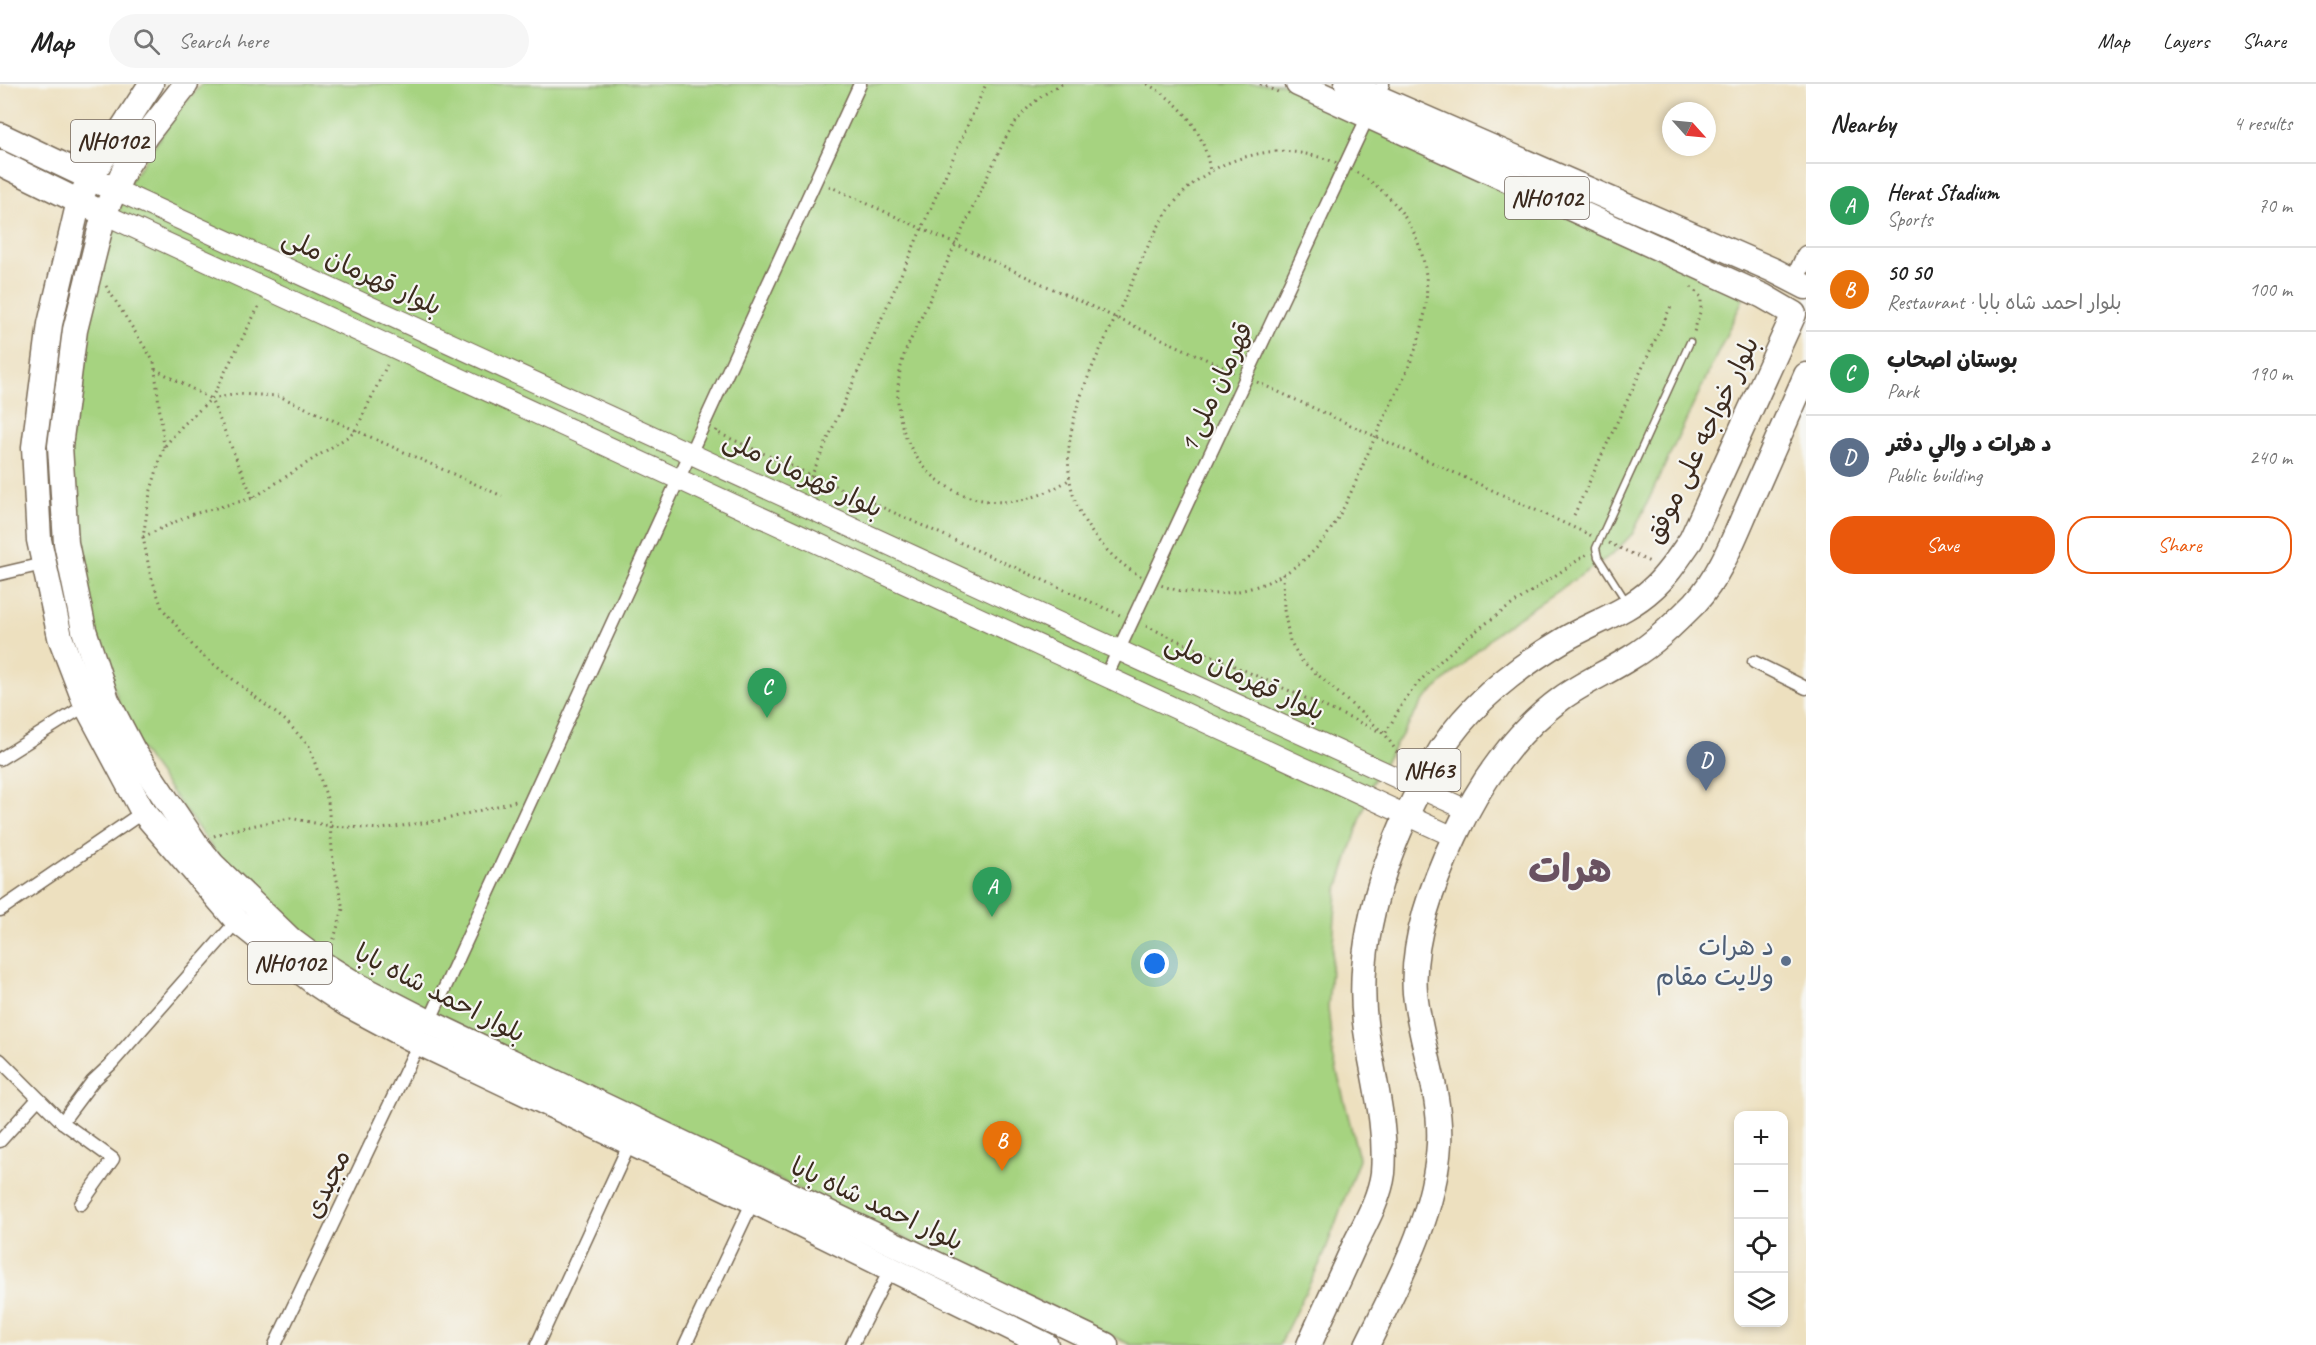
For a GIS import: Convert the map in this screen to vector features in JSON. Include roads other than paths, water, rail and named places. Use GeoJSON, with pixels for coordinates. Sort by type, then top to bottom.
{"type":"FeatureCollection","features":[{"type":"Feature","properties":{"kind":"highway","name":"بلوار احمد شاه بابا"},"geometry":{"type":"LineString","coordinates":[[151,84],[90,178],[79,201],[50,324],[34,447],[39,540],[60,637],[86,705],[142,812],[237,921],[323,989],[1107,1345]]}},
{"type":"Feature","properties":{"kind":"highway","name":"بلوار احمد شاه بابا"},"geometry":{"type":"LineString","coordinates":[[186,84],[147,134],[125,168],[104,214],[75,330],[60,446],[66,543],[84,630],[106,700],[134,750],[196,844],[213,865],[291,940],[424,1033],[630,1143],[891,1268],[1030,1342]]}},
{"type":"Feature","properties":{"kind":"highway","name":"NH0102"},"geometry":{"type":"LineString","coordinates":[[1298,84],[1375,100]]}},
{"type":"Feature","properties":{"kind":"highway","name":"NH0102"},"geometry":{"type":"LineString","coordinates":[[1347,84],[1375,100],[1794,295]]}},
{"type":"Feature","properties":{"kind":"highway","name":"NH0102"},"geometry":{"type":"LineString","coordinates":[[0,135],[116,190]]}},
{"type":"Feature","properties":{"kind":"highway","name":"NH0102"},"geometry":{"type":"LineString","coordinates":[[0,163],[104,214]]}},
{"type":"Feature","properties":{"kind":"highway"},"geometry":{"type":"LineString","coordinates":[[1794,295],[1797,328],[1806,337]]}},
{"type":"Feature","properties":{"kind":"highway","name":"بلوار خواجه علی موفق"},"geometry":{"type":"LineString","coordinates":[[1309,1345],[1371,1210],[1382,1176],[1385,1133],[1366,1027],[1365,975],[1372,919],[1385,867],[1406,815],[1434,760],[1460,725],[1489,694],[1525,664],[1566,638],[1630,606],[1670,571],[1691,540],[1794,295]]}},
{"type":"Feature","properties":{"kind":"highway","name":"NH63"},"geometry":{"type":"LineString","coordinates":[[1367,1345],[1411,1255],[1434,1187],[1439,1142],[1434,1095],[1415,992],[1419,942],[1431,895],[1454,837],[1467,810],[1488,777],[1521,735],[1560,699],[1632,657],[1664,633],[1697,601],[1722,564],[1806,375]]}},
{"type":"Feature","properties":{"kind":"main road","name":"بلوار قهرمان ملی"},"geometry":{"type":"LineString","coordinates":[[116,190],[1467,810]]}},
{"type":"Feature","properties":{"kind":"main road"},"geometry":{"type":"LineString","coordinates":[[104,214],[1454,837]]}},
{"type":"Feature","properties":{"kind":"street","name":"مجیدی"},"geometry":{"type":"LineString","coordinates":[[275,1345],[424,1033],[860,84]]}},
{"type":"Feature","properties":{"kind":"street","name":"قهرمان ملی 1"},"geometry":{"type":"LineString","coordinates":[[1106,677],[1375,100]]}},
{"type":"Feature","properties":{"kind":"street"},"geometry":{"type":"LineString","coordinates":[[1794,295],[1806,255]]}},
{"type":"Feature","properties":{"kind":"street"},"geometry":{"type":"LineString","coordinates":[[0,574],[43,564]]}},
{"type":"Feature","properties":{"kind":"street"},"geometry":{"type":"LineString","coordinates":[[1754,662],[1806,688]]}},
{"type":"Feature","properties":{"kind":"street"},"geometry":{"type":"LineString","coordinates":[[0,759],[86,705]]}},
{"type":"Feature","properties":{"kind":"street"},"geometry":{"type":"LineString","coordinates":[[0,910],[142,812]]}},
{"type":"Feature","properties":{"kind":"street"},"geometry":{"type":"LineString","coordinates":[[62,1122],[92,1082],[110,1065],[237,921]]}},
{"type":"Feature","properties":{"kind":"street"},"geometry":{"type":"LineString","coordinates":[[0,1060],[62,1122],[113,1159],[81,1204]]}},
{"type":"Feature","properties":{"kind":"street"},"geometry":{"type":"LineString","coordinates":[[0,1141],[38,1099]]}},
{"type":"Feature","properties":{"kind":"street"},"geometry":{"type":"LineString","coordinates":[[537,1345],[630,1143]]}},
{"type":"Feature","properties":{"kind":"street"},"geometry":{"type":"LineString","coordinates":[[685,1345],[753,1201]]}},
{"type":"Feature","properties":{"kind":"street"},"geometry":{"type":"LineString","coordinates":[[852,1345],[891,1268]]}},
{"type":"Feature","properties":{"kind":"lane"},"geometry":{"type":"LineString","coordinates":[[1630,606],[1598,557],[1596,548],[1690,342]]}},
{"type":"Feature","properties":{"kind":"place","name":"بوستان اصحاب"},"geometry":{"type":"Point","coordinates":[767,718]}},
{"type":"Feature","properties":{"kind":"place","name":"د هرات د والي دفتر"},"geometry":{"type":"Point","coordinates":[1706,791]}},
{"type":"Feature","properties":{"kind":"place","name":"Herat Stadium"},"geometry":{"type":"Point","coordinates":[992,917]}},
{"type":"Feature","properties":{"kind":"place","name":"د هرات ولایت مقام"},"geometry":{"type":"Point","coordinates":[1786,961]}},
{"type":"Feature","properties":{"kind":"place","name":"50 50"},"geometry":{"type":"Point","coordinates":[1002,1171]}},
{"type":"Feature","properties":{"kind":"district","name":"هرات"},"geometry":{"type":"Point","coordinates":[1570,869]}}]}
